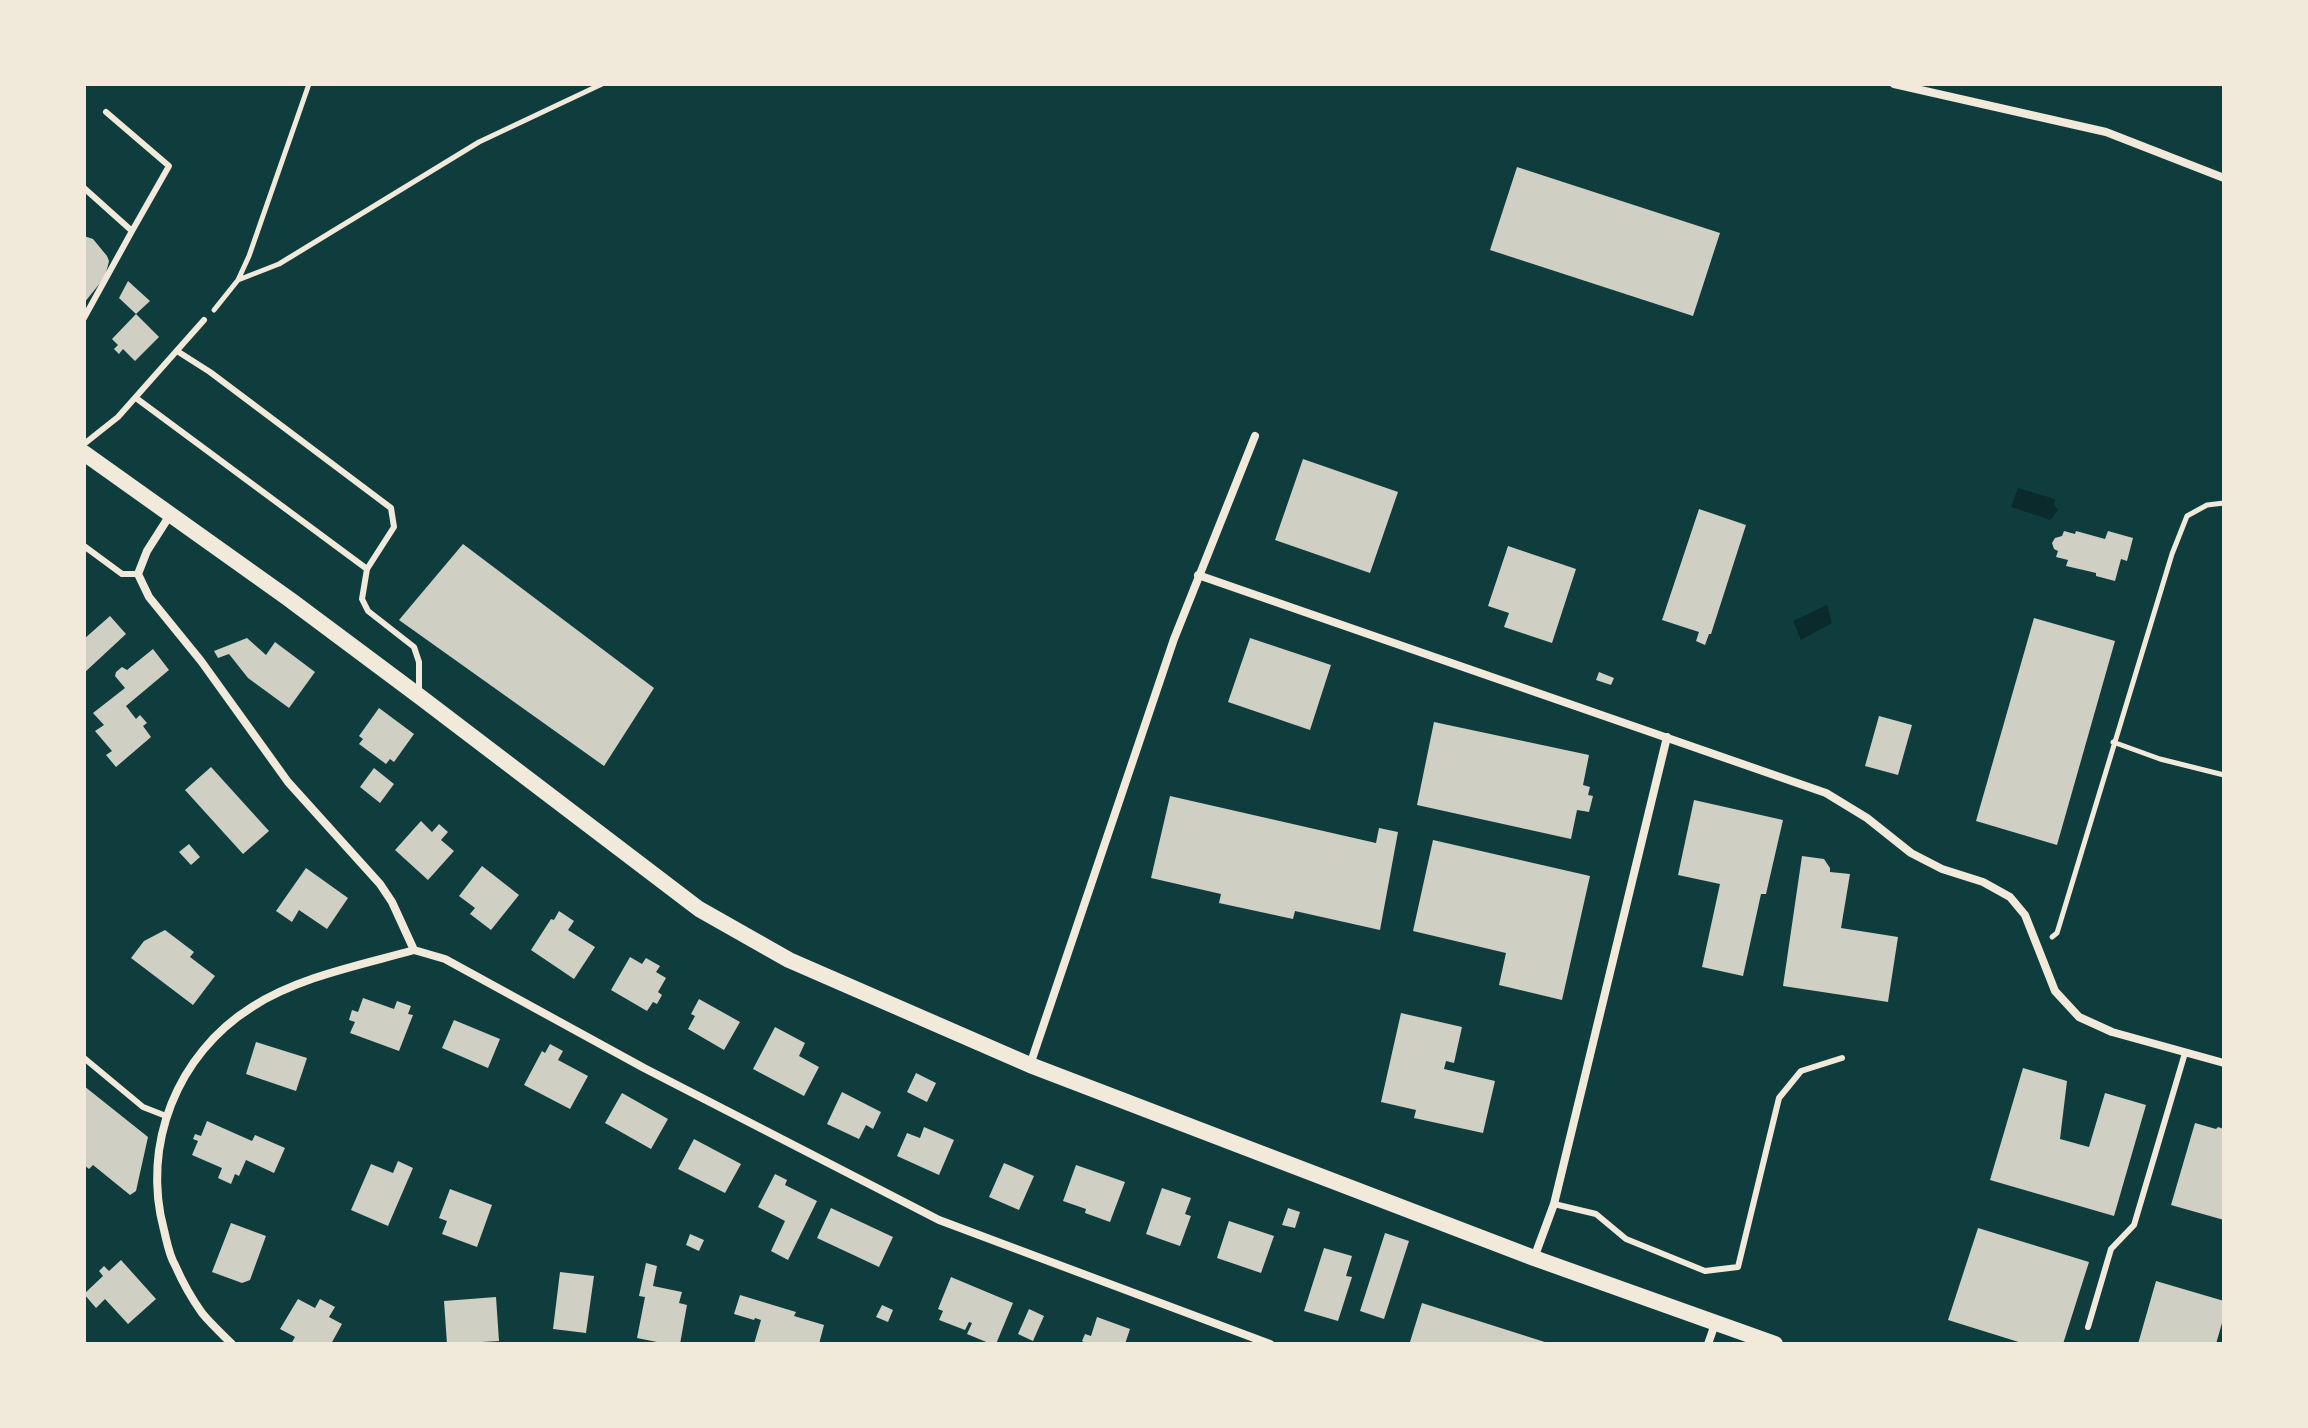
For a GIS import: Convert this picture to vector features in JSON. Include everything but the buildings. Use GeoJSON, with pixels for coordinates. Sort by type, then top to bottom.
{"type":"FeatureCollection","features":[{"type":"Feature","properties":{"kind":"main road"},"geometry":{"type":"LineString","coordinates":[[84,453],[289,599],[699,909],[789,960],[1030,1065],[1534,1258],[1775,1344]]}},
{"type":"Feature","properties":{"kind":"street"},"geometry":{"type":"LineString","coordinates":[[1894,84],[2106,132],[2224,178]]}},
{"type":"Feature","properties":{"kind":"street"},"geometry":{"type":"LineString","coordinates":[[1030,1065],[1198,575],[1255,436]]}},
{"type":"Feature","properties":{"kind":"street"},"geometry":{"type":"LineString","coordinates":[[170,515],[147,551],[138,574],[149,597],[201,661],[288,782],[380,884],[392,902],[414,950]]}},
{"type":"Feature","properties":{"kind":"street"},"geometry":{"type":"LineString","coordinates":[[1198,575],[1826,793],[1867,818],[1911,853],[1942,869],[1983,882],[2010,897],[2025,915],[2055,991],[2079,1017],[2112,1032],[2224,1063]]}},
{"type":"Feature","properties":{"kind":"street"},"geometry":{"type":"LineString","coordinates":[[1534,1258],[1554,1204],[1667,737]]}},
{"type":"Feature","properties":{"kind":"street"},"geometry":{"type":"LineString","coordinates":[[232,1344],[203,1314],[173,1263],[159,1209],[158,1164],[166,1116],[185,1073],[217,1035],[252,1007],[300,984],[414,950],[445,959],[644,1068],[939,1220],[1270,1344]]}},
{"type":"Feature","properties":{"kind":"street"},"geometry":{"type":"LineString","coordinates":[[1708,1344],[1715,1324]]}},
{"type":"Feature","properties":{"kind":"lane"},"geometry":{"type":"LineString","coordinates":[[84,318],[169,166],[106,112]]}},
{"type":"Feature","properties":{"kind":"lane"},"geometry":{"type":"LineString","coordinates":[[84,188],[132,231]]}},
{"type":"Feature","properties":{"kind":"lane"},"geometry":{"type":"LineString","coordinates":[[84,444],[118,417],[204,320]]}},
{"type":"Feature","properties":{"kind":"lane"},"geometry":{"type":"LineString","coordinates":[[177,351],[210,372],[391,508],[394,527],[367,569],[362,599],[368,611],[414,647],[419,662],[419,696]]}},
{"type":"Feature","properties":{"kind":"lane"},"geometry":{"type":"LineString","coordinates":[[136,398],[367,569]]}},
{"type":"Feature","properties":{"kind":"lane"},"geometry":{"type":"LineString","coordinates":[[84,546],[122,574],[138,574]]}},
{"type":"Feature","properties":{"kind":"lane"},"geometry":{"type":"LineString","coordinates":[[2088,1327],[2111,1249],[2134,1225],[2185,1053]]}},
{"type":"Feature","properties":{"kind":"lane"},"geometry":{"type":"LineString","coordinates":[[84,1058],[143,1107],[166,1116]]}},
{"type":"Feature","properties":{"kind":"lane"},"geometry":{"type":"LineString","coordinates":[[1554,1204],[1596,1214],[1626,1239],[1705,1271],[1738,1267],[1779,1098],[1801,1071],[1842,1058]]}},
{"type":"Feature","properties":{"kind":"path"},"geometry":{"type":"LineString","coordinates":[[204,320],[238,280],[249,256],[309,84]]}},
{"type":"Feature","properties":{"kind":"path"},"geometry":{"type":"LineString","coordinates":[[238,280],[279,264],[479,142],[602,84]]}},
{"type":"Feature","properties":{"kind":"path"},"geometry":{"type":"LineString","coordinates":[[2039,950],[2057,933],[2113,742],[2172,554],[2187,516],[2207,505],[2224,503]]}},
{"type":"Feature","properties":{"kind":"path"},"geometry":{"type":"LineString","coordinates":[[2113,742],[2160,759],[2224,775]]}},
{"type":"Feature","properties":{"kind":"water"},"geometry":{"type":"Polygon","coordinates":[[[2018,488],[2055,499],[2054,505],[2058,510],[2050,520],[2011,507],[2018,488]]]}},
{"type":"Feature","properties":{"kind":"water"},"geometry":{"type":"Polygon","coordinates":[[[1827,605],[1832,623],[1801,640],[1793,621],[1827,605]]]}}]}
